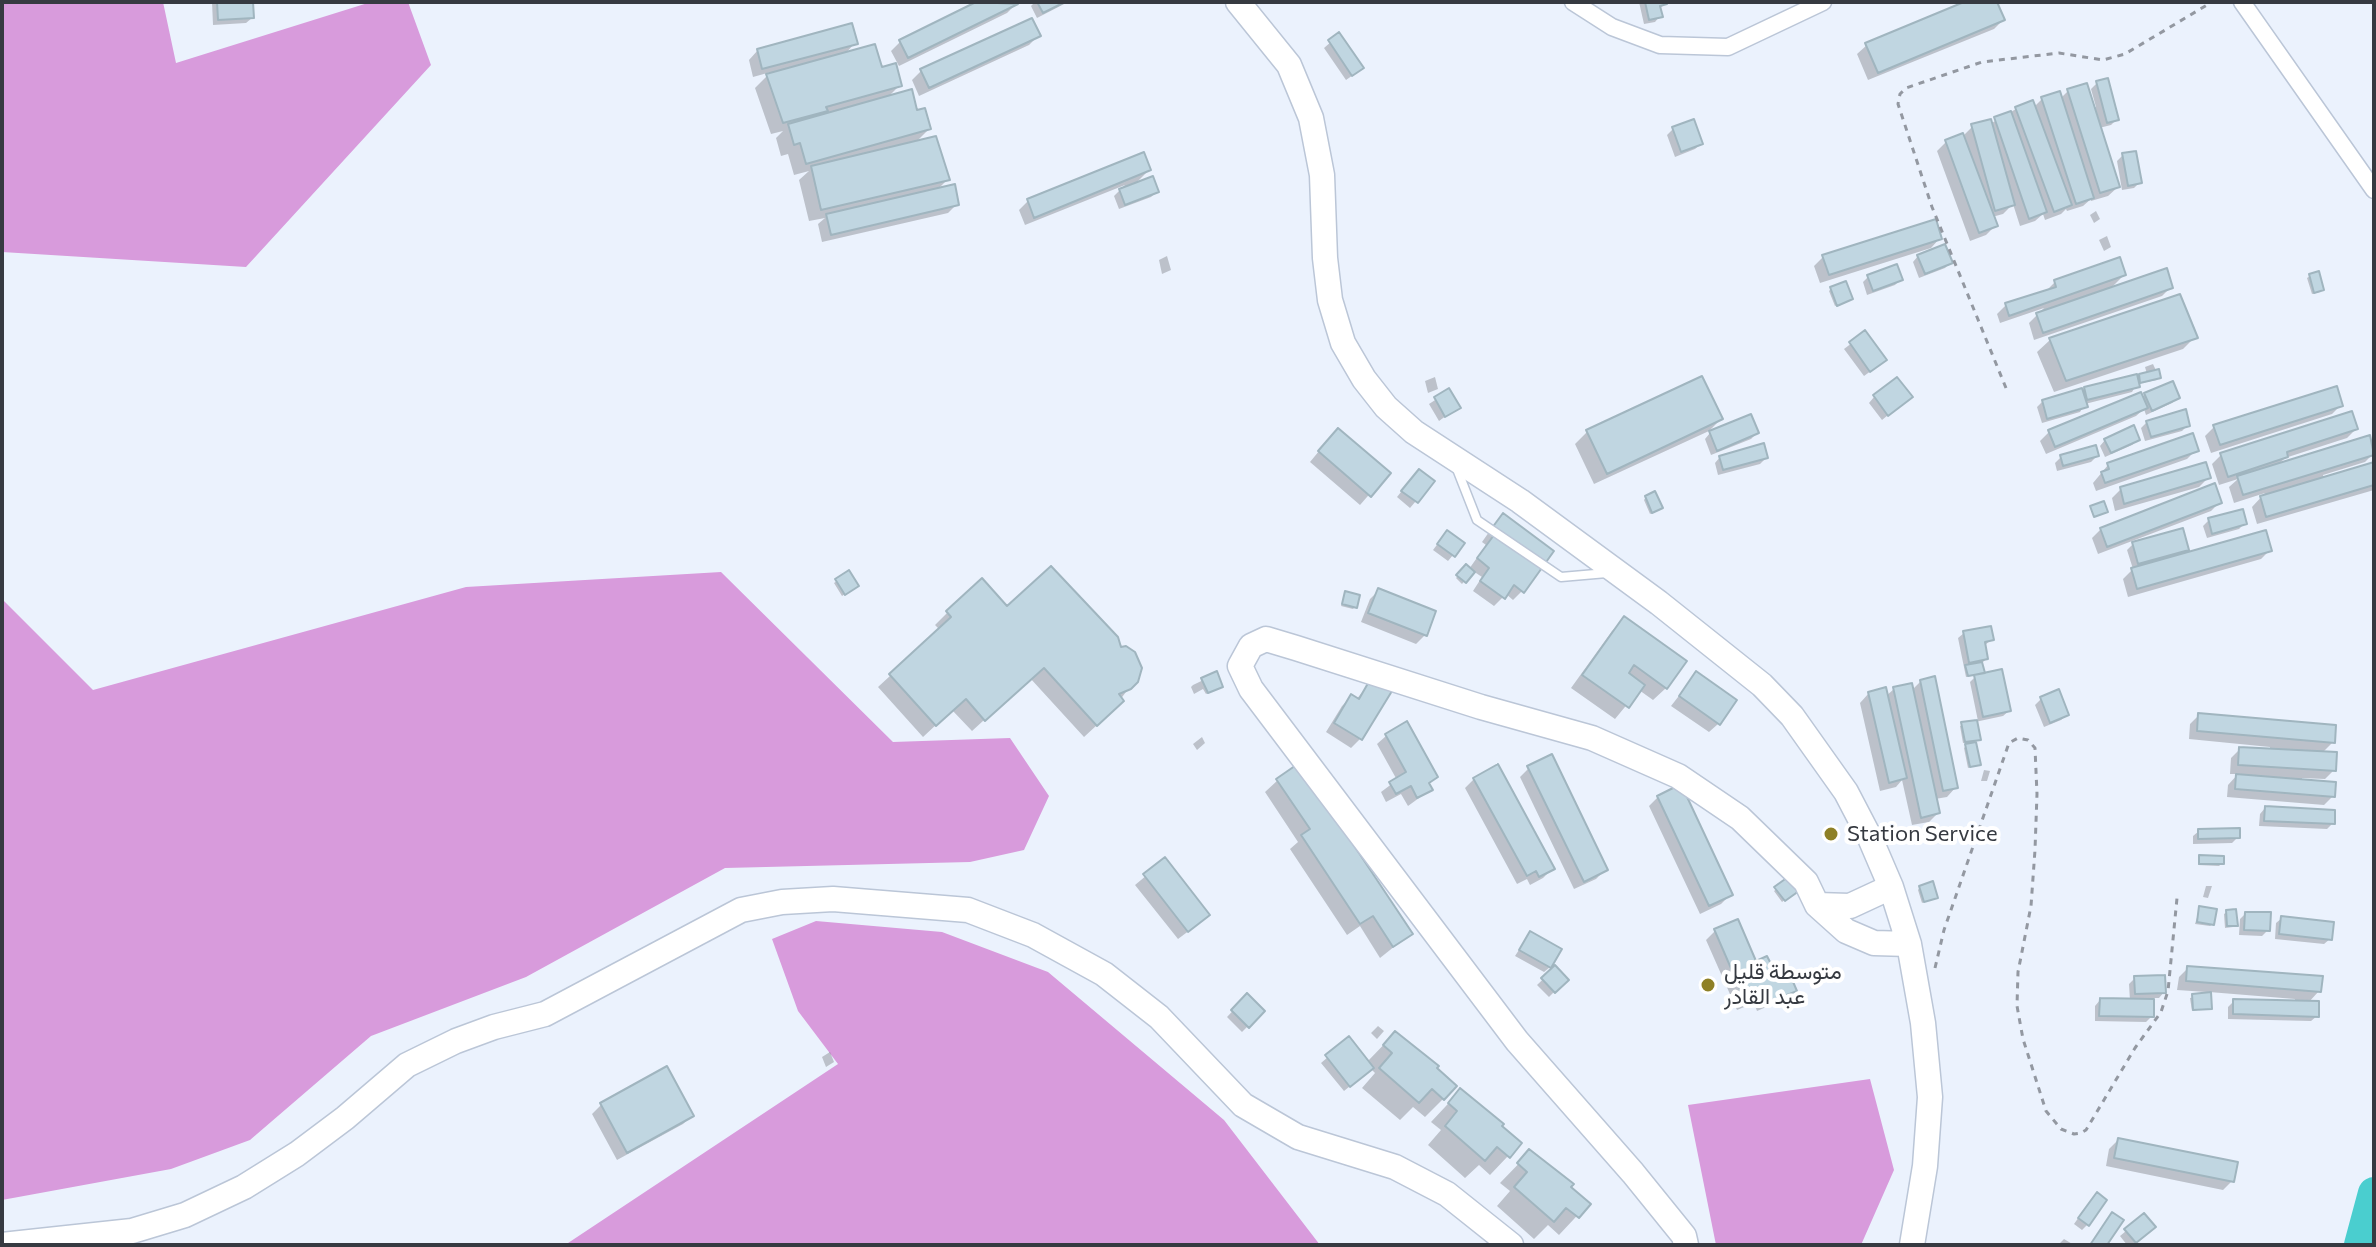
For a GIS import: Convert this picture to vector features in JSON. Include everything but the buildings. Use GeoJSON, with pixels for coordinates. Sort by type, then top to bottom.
{"type":"FeatureCollection","features":[{"type":"Feature","properties":{"kind":"main road"},"geometry":{"type":"LineString","coordinates":[[1238,2],[1289,65],[1311,118],[1322,175],[1330,300],[1343,343],[1364,379],[1386,407],[1414,432],[1520,501],[1762,685],[1792,716],[1846,792],[1891,887],[1909,944],[1923,1023],[1930,1097],[1925,1166],[1912,1245]]}},
{"type":"Feature","properties":{"kind":"main road"},"geometry":{"type":"LineString","coordinates":[[1686,1245],[1684,1236],[1633,1173],[1517,1041],[1251,689],[1240,666],[1251,646],[1266,639],[1481,707],[1592,738],[1678,776],[1740,818],[1806,882],[1817,905],[1846,931],[1874,943],[1909,944]]}},
{"type":"Feature","properties":{"kind":"main road"},"geometry":{"type":"LineString","coordinates":[[1817,905],[1850,906],[1891,887]]}},
{"type":"Feature","properties":{"kind":"main road"},"geometry":{"type":"LineString","coordinates":[[2,1245],[132,1231],[185,1215],[244,1187],[297,1154],[407,1065],[456,1041],[545,1014],[741,910],[782,902],[833,899],[968,910],[1033,935],[1104,974],[1159,1017],[1243,1105],[1298,1137],[1395,1167],[1447,1194],[1511,1245]]}},
{"type":"Feature","properties":{"kind":"street"},"geometry":{"type":"LineString","coordinates":[[1573,2],[1612,27],[1660,45],[1728,47],[1823,2]]}},
{"type":"Feature","properties":{"kind":"street"},"geometry":{"type":"LineString","coordinates":[[2242,2],[2374,190]]}},
{"type":"Feature","properties":{"kind":"lane"},"geometry":{"type":"LineString","coordinates":[[1453,458],[1477,520],[1561,577],[1616,572]]}},
{"type":"Feature","properties":{"kind":"path"},"geometry":{"type":"LineString","coordinates":[[2006,388],[1932,207],[1898,104],[1900,94],[1906,88],[1982,62],[2059,53],[2103,60],[2125,54],[2212,2]]}},
{"type":"Feature","properties":{"kind":"path"},"geometry":{"type":"LineString","coordinates":[[1934,976],[1944,930],[2000,767],[2009,743],[2018,738],[2028,740],[2035,748],[2037,794],[2031,906],[2018,972],[2017,1006],[2023,1039],[2046,1111],[2061,1129],[2074,1134],[2086,1130],[2135,1048],[2161,1012],[2168,991],[2177,898]]}},
{"type":"Feature","properties":{"kind":"shaded area"},"geometry":{"type":"Polygon","coordinates":[[[2,2],[163,2],[176,63],[371,2],[408,2],[431,65],[246,267],[2,252],[2,2]]]}},
{"type":"Feature","properties":{"kind":"shaded area"},"geometry":{"type":"Polygon","coordinates":[[[721,572],[893,742],[1010,738],[1049,796],[1024,850],[970,862],[725,868],[526,977],[371,1036],[250,1140],[171,1169],[2,1200],[2,599],[93,690],[466,587],[721,572]]]}},
{"type":"Feature","properties":{"kind":"shaded area"},"geometry":{"type":"Polygon","coordinates":[[[816,921],[942,932],[1048,972],[1224,1120],[1320,1245],[565,1245],[838,1064],[798,1011],[772,939],[816,921]]]}},
{"type":"Feature","properties":{"kind":"shaded area"},"geometry":{"type":"Polygon","coordinates":[[[1870,1079],[1894,1170],[1861,1245],[1716,1245],[1688,1105],[1870,1079]]]}},
{"type":"Feature","properties":{"kind":"waterway"},"geometry":{"type":"LineString","coordinates":[[2360,1245],[2374,1193]]}},
{"type":"Feature","properties":{"kind":"place","name":"Station Service"},"geometry":{"type":"Point","coordinates":[1831,834]}},
{"type":"Feature","properties":{"kind":"place","name":"متوسطة قليل عبد القادر"},"geometry":{"type":"Point","coordinates":[1708,985]}}]}
